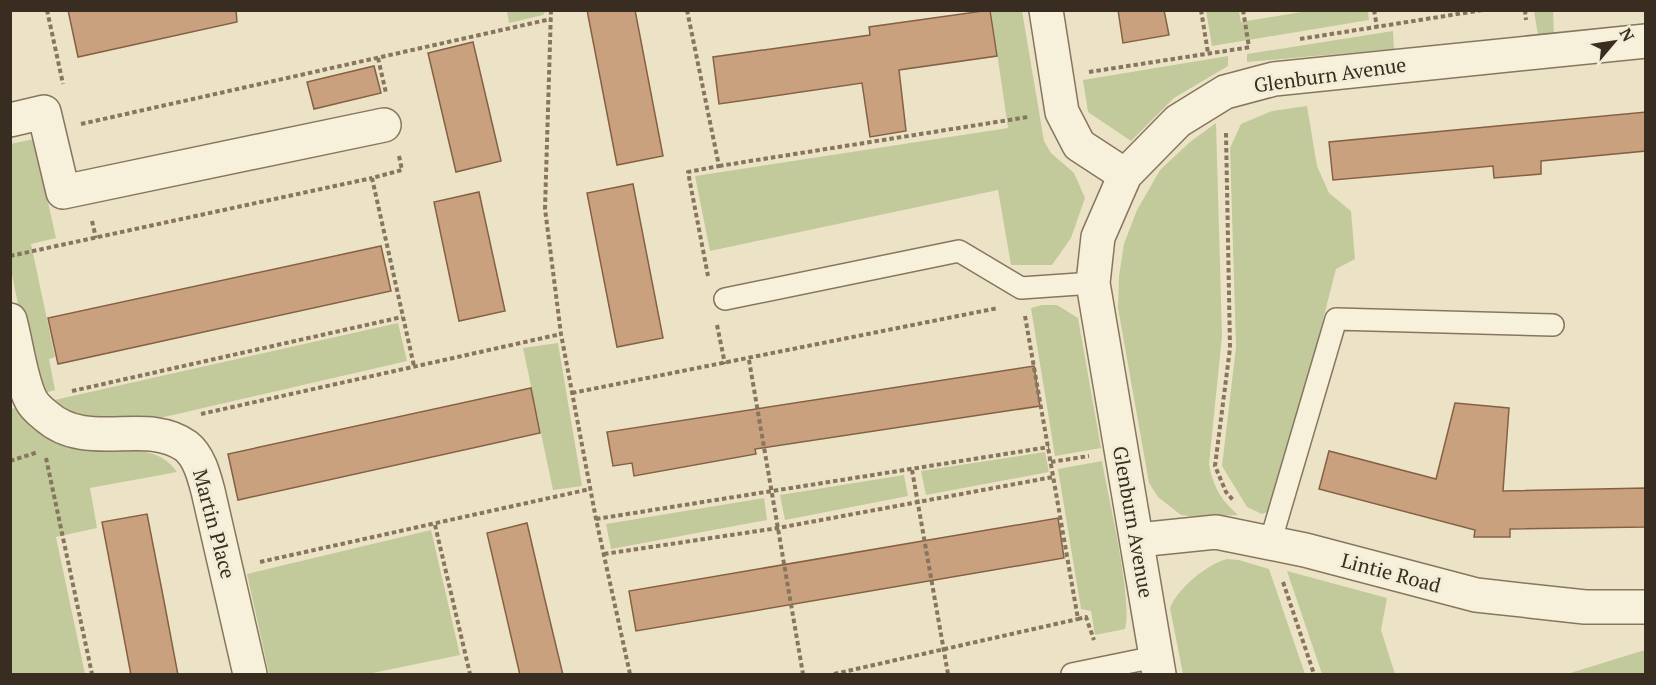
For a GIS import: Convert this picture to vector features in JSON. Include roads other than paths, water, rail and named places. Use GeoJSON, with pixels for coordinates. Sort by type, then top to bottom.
{"type":"FeatureCollection","features":[{"type":"Feature","properties":{"kind":"street"},"geometry":{"type":"LineString","coordinates":[[1046,10],[1062,112],[1079,146],[1125,175]]}},
{"type":"Feature","properties":{"kind":"street","name":"Glenburn Avenue"},"geometry":{"type":"LineString","coordinates":[[1157,666],[1138,540],[1092,283],[1098,237],[1125,175],[1178,121],[1225,92],[1274,79],[1646,41]]}},
{"type":"Feature","properties":{"kind":"street"},"geometry":{"type":"LineString","coordinates":[[10,120],[44,112],[63,192],[390,126]]}},
{"type":"Feature","properties":{"kind":"street","name":"Martin Place"},"geometry":{"type":"LineString","coordinates":[[10,320],[31,400],[64,429],[98,435],[141,434],[167,438],[187,446],[200,464],[227,569],[250,675]]}},
{"type":"Feature","properties":{"kind":"street","name":"Lintie Road"},"geometry":{"type":"LineString","coordinates":[[1138,540],[1216,532],[1270,543],[1476,595],[1586,607],[1646,607]]}},
{"type":"Feature","properties":{"kind":"lane"},"geometry":{"type":"LineString","coordinates":[[725,299],[959,251],[1022,296],[1092,283]]}},
{"type":"Feature","properties":{"kind":"lane"},"geometry":{"type":"LineString","coordinates":[[1270,543],[1336,319],[1553,325]]}},
{"type":"Feature","properties":{"kind":"lane"},"geometry":{"type":"LineString","coordinates":[[1072,675],[1103,669],[1157,666]]}}]}
